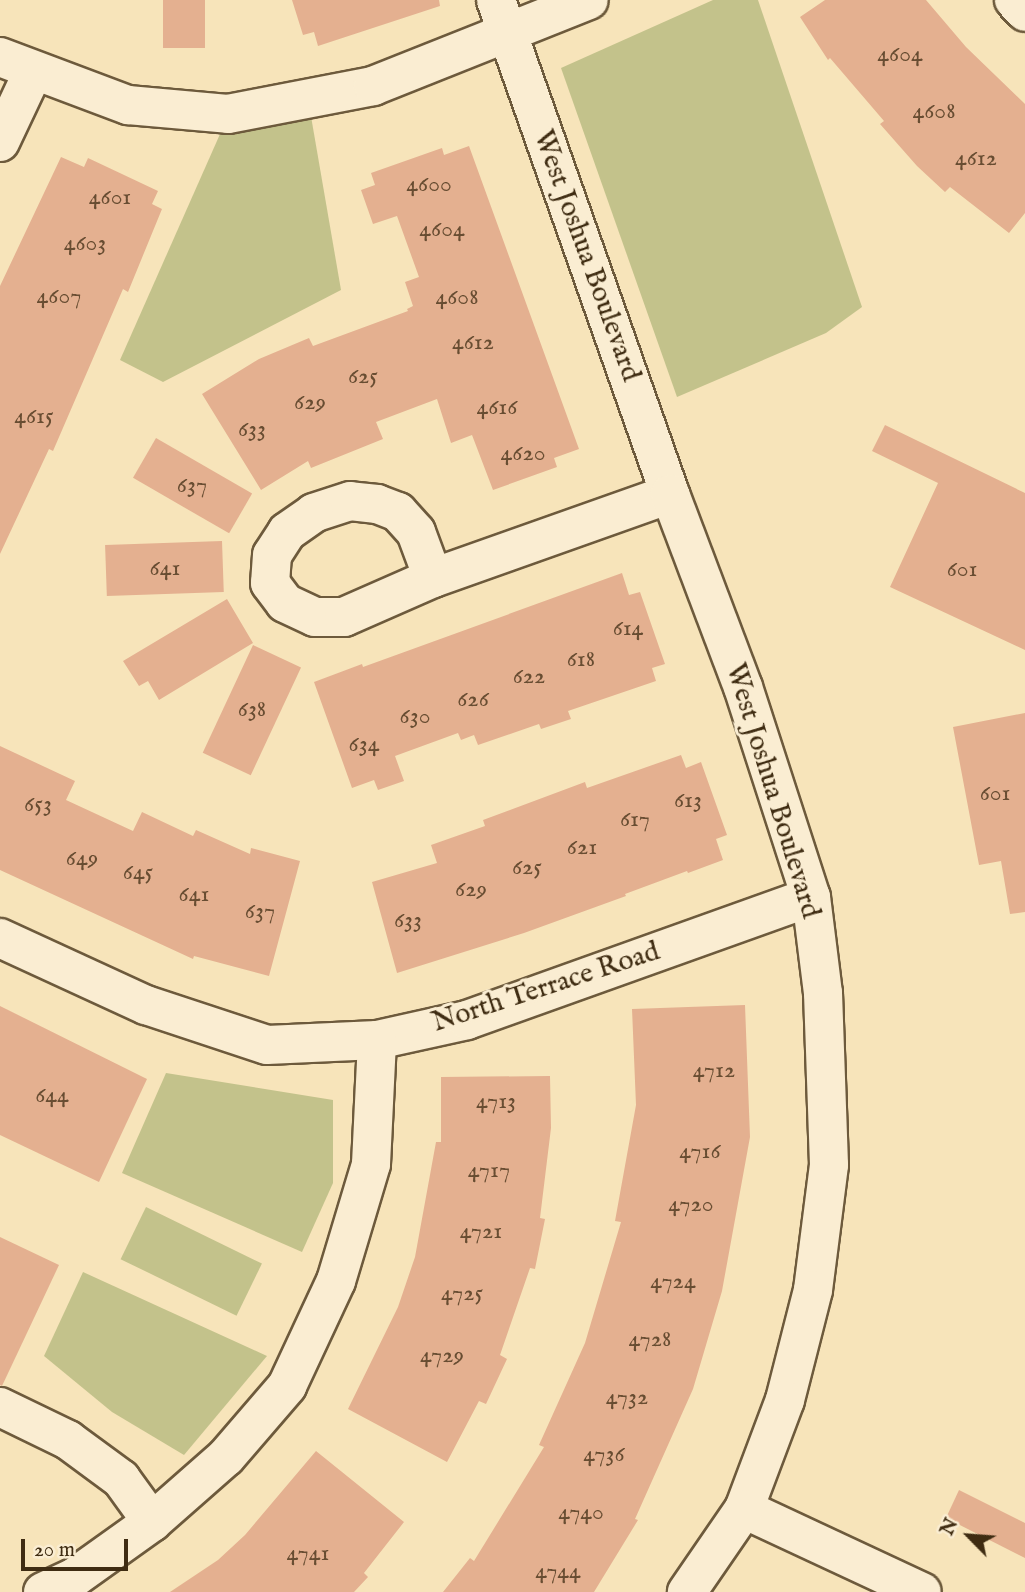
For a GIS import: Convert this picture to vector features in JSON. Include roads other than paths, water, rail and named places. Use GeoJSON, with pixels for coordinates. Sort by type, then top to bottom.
{"type":"FeatureCollection","features":[{"type":"Feature","properties":{"kind":"street"},"geometry":{"type":"LineString","coordinates":[[0,142],[17,65],[128,105],[228,114],[373,86],[501,16],[589,0]]}},
{"type":"Feature","properties":{"kind":"street"},"geometry":{"type":"LineString","coordinates":[[1014,0],[1025,12]]}},
{"type":"Feature","properties":{"kind":"street","name":"West Joshua Boulevard"},"geometry":{"type":"LineString","coordinates":[[501,16],[670,494],[743,687],[811,897],[823,993],[828,1165],[813,1290],[785,1400],[744,1509],[687,1592]]}},
{"type":"Feature","properties":{"kind":"street"},"geometry":{"type":"LineString","coordinates":[[433,578],[670,494]]}},
{"type":"Feature","properties":{"kind":"street","name":"North Terrace Road"},"geometry":{"type":"LineString","coordinates":[[0,938],[146,1005],[267,1045],[377,1040],[467,1020],[811,897]]}},
{"type":"Feature","properties":{"kind":"street"},"geometry":{"type":"LineString","coordinates":[[43,1592],[75,1577],[152,1522],[226,1457],[287,1386],[336,1281],[371,1164],[377,1040]]}},
{"type":"Feature","properties":{"kind":"street"},"geometry":{"type":"LineString","coordinates":[[0,1407],[68,1440],[121,1479],[152,1522]]}},
{"type":"Feature","properties":{"kind":"street"},"geometry":{"type":"LineString","coordinates":[[744,1509],[922,1592]]}}]}
